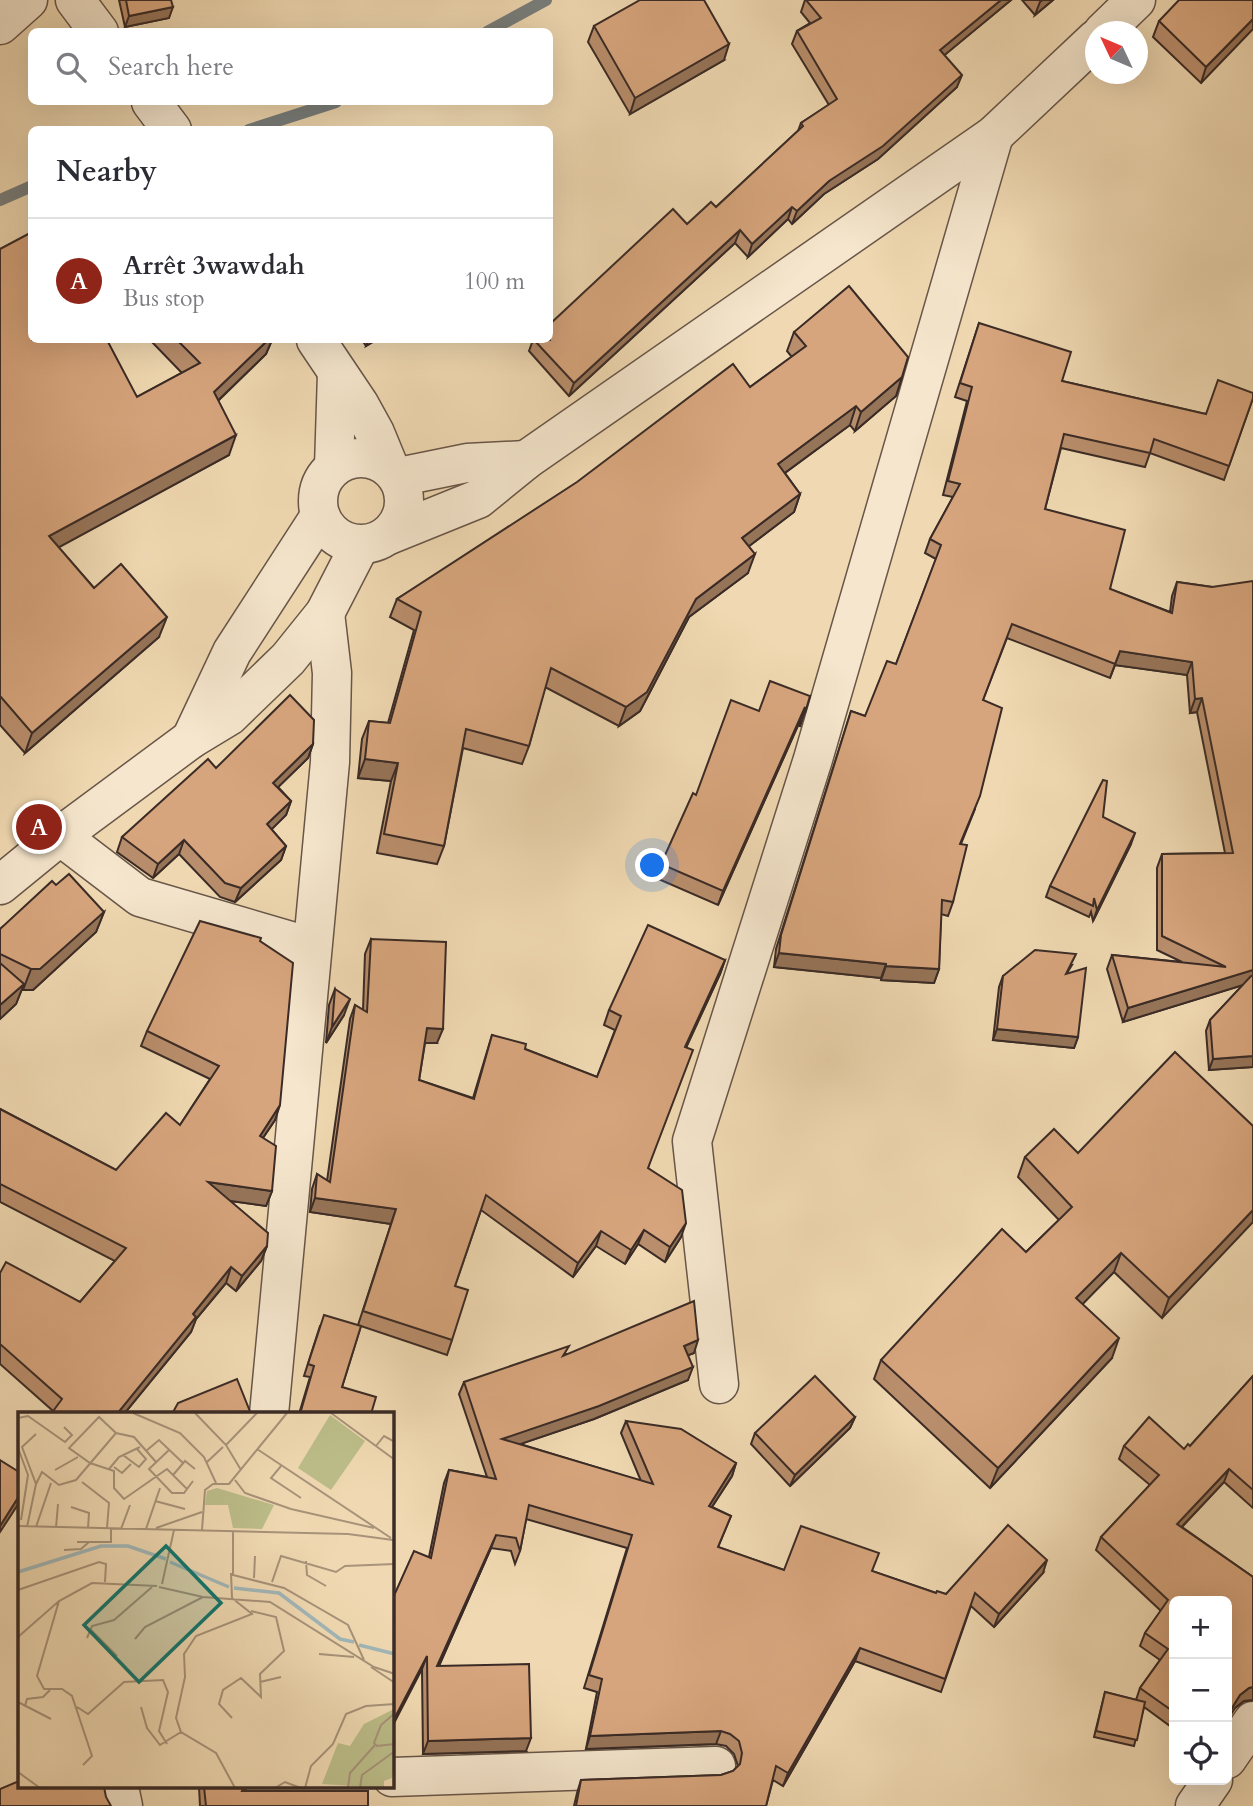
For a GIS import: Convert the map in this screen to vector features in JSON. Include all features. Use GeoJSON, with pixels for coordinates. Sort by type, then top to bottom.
{"type":"FeatureCollection","features":[{"type":"Feature","properties":{"kind":"street"},"geometry":{"type":"LineString","coordinates":[[0,25],[28,0]]}},
{"type":"Feature","properties":{"kind":"street"},"geometry":{"type":"LineString","coordinates":[[75,0],[96,28]]}},
{"type":"Feature","properties":{"kind":"street"},"geometry":{"type":"LineString","coordinates":[[1114,21],[1136,0]]}},
{"type":"Feature","properties":{"kind":"street"},"geometry":{"type":"LineString","coordinates":[[526,460],[467,463],[393,472],[376,460],[347,460],[334,467],[325,478],[319,491],[320,516],[336,536],[347,542],[374,540],[478,499],[526,460],[994,135],[1085,49]]}},
{"type":"Feature","properties":{"kind":"street"},"geometry":{"type":"LineString","coordinates":[[153,105],[169,126]]}},
{"type":"Feature","properties":{"kind":"street"},"geometry":{"type":"LineString","coordinates":[[719,1384],[692,1141],[813,759],[994,135]]}},
{"type":"Feature","properties":{"kind":"street"},"geometry":{"type":"LineString","coordinates":[[0,885],[60,836],[191,739],[229,716],[288,659],[325,613],[374,540],[397,526],[403,514],[403,489],[370,423],[318,343]]}},
{"type":"Feature","properties":{"kind":"street"},"geometry":{"type":"LineString","coordinates":[[334,467],[337,373]]}},
{"type":"Feature","properties":{"kind":"street"},"geometry":{"type":"LineString","coordinates":[[191,739],[232,652],[320,516]]}},
{"type":"Feature","properties":{"kind":"street"},"geometry":{"type":"LineString","coordinates":[[269,1412],[330,762],[332,673],[325,613]]}},
{"type":"Feature","properties":{"kind":"street"},"geometry":{"type":"LineString","coordinates":[[60,836],[140,897],[311,947]]}},
{"type":"Feature","properties":{"kind":"street"},"geometry":{"type":"LineString","coordinates":[[1232,1752],[1253,1721]]}},
{"type":"Feature","properties":{"kind":"street"},"geometry":{"type":"LineString","coordinates":[[394,1777],[716,1766]]}},
{"type":"Feature","properties":{"kind":"street"},"geometry":{"type":"LineString","coordinates":[[1195,1806],[1210,1785]]}},
{"type":"Feature","properties":{"kind":"street"},"geometry":{"type":"LineString","coordinates":[[119,1788],[123,1806]]}},
{"type":"Feature","properties":{"kind":"building"},"geometry":{"type":"Polygon","coordinates":[[[126,0],[171,0],[173,7],[129,16],[126,0]]]}},
{"type":"Feature","properties":{"kind":"building"},"geometry":{"type":"Polygon","coordinates":[[[640,0],[704,0],[729,44],[635,98],[594,26],[640,0]]]}},
{"type":"Feature","properties":{"kind":"building"},"geometry":{"type":"Polygon","coordinates":[[[806,0],[1001,0],[940,50],[962,75],[883,146],[829,181],[797,211],[792,207],[752,244],[740,230],[574,383],[537,343],[553,343],[553,321],[673,209],[687,224],[711,202],[716,207],[803,126],[801,123],[837,99],[797,31],[821,18],[806,0]]]}},
{"type":"Feature","properties":{"kind":"building"},"geometry":{"type":"Polygon","coordinates":[[[1179,0],[1253,0],[1253,19],[1206,67],[1159,21],[1179,0]]]}},
{"type":"Feature","properties":{"kind":"building"},"geometry":{"type":"Polygon","coordinates":[[[28,234],[28,343],[109,343],[137,397],[200,363],[180,343],[265,343],[214,392],[236,435],[49,536],[94,588],[121,564],[167,617],[32,733],[0,696],[0,249],[28,234]]]}},
{"type":"Feature","properties":{"kind":"building"},"geometry":{"type":"Polygon","coordinates":[[[849,286],[908,357],[902,377],[861,412],[856,406],[778,464],[800,494],[742,538],[755,554],[696,599],[647,692],[626,707],[551,668],[529,746],[466,729],[444,846],[384,834],[398,763],[365,759],[369,721],[390,723],[421,612],[397,599],[577,482],[733,364],[750,387],[806,346],[794,332],[849,286]]]}},
{"type":"Feature","properties":{"kind":"building"},"geometry":{"type":"Polygon","coordinates":[[[979,323],[1071,352],[1062,381],[1206,414],[1218,380],[1253,393],[1229,466],[1154,439],[1150,453],[1064,434],[1045,509],[1125,530],[1110,589],[1172,613],[1177,582],[1212,587],[1253,581],[1253,970],[1128,1008],[1112,955],[1226,967],[1162,936],[1162,854],[1233,853],[1202,698],[1195,699],[1192,662],[1120,651],[1115,664],[1012,624],[983,700],[1002,708],[980,796],[960,844],[967,845],[953,902],[942,900],[939,969],[886,966],[779,953],[781,935],[851,711],[865,716],[887,661],[896,664],[941,545],[930,539],[960,484],[948,481],[972,387],[960,383],[979,323]]]}},
{"type":"Feature","properties":{"kind":"building"},"geometry":{"type":"Polygon","coordinates":[[[770,681],[810,696],[805,713],[805,707],[723,891],[661,864],[693,793],[696,795],[731,700],[759,711],[770,681]]]}},
{"type":"Feature","properties":{"kind":"building"},"geometry":{"type":"Polygon","coordinates":[[[290,695],[314,720],[313,744],[273,783],[291,801],[267,824],[286,846],[241,888],[225,883],[184,840],[158,864],[122,837],[208,759],[216,768],[290,695]]]}},
{"type":"Feature","properties":{"kind":"building"},"geometry":{"type":"Polygon","coordinates":[[[1103,780],[1107,781],[1103,817],[1135,833],[1097,910],[1094,898],[1093,906],[1050,886],[1103,780]]]}},
{"type":"Feature","properties":{"kind":"building"},"geometry":{"type":"Polygon","coordinates":[[[69,874],[104,912],[40,969],[31,969],[0,954],[0,929],[52,881],[56,885],[69,874]]]}},
{"type":"Feature","properties":{"kind":"building"},"geometry":{"type":"Polygon","coordinates":[[[200,921],[261,938],[260,941],[293,963],[280,1105],[260,1136],[276,1146],[272,1191],[208,1182],[268,1233],[267,1246],[242,1276],[231,1267],[193,1314],[196,1317],[119,1412],[52,1412],[62,1399],[0,1344],[0,1273],[6,1262],[80,1302],[126,1248],[0,1184],[0,1109],[116,1170],[166,1113],[180,1125],[219,1066],[147,1031],[200,921]]]}},
{"type":"Feature","properties":{"kind":"building"},"geometry":{"type":"Polygon","coordinates":[[[648,925],[725,960],[685,1047],[693,1050],[648,1168],[682,1190],[686,1223],[670,1247],[644,1230],[631,1250],[601,1231],[578,1263],[486,1195],[455,1286],[468,1290],[452,1340],[363,1311],[396,1209],[315,1198],[317,1174],[330,1182],[355,1005],[367,1012],[371,939],[446,942],[443,1029],[427,1028],[419,1080],[474,1099],[492,1035],[526,1044],[525,1049],[597,1077],[621,1016],[609,1010],[648,925]]]}},
{"type":"Feature","properties":{"kind":"building"},"geometry":{"type":"Polygon","coordinates":[[[1035,950],[1076,954],[1066,974],[1086,968],[1078,1037],[997,1029],[1003,976],[1035,950]]]}},
{"type":"Feature","properties":{"kind":"building"},"geometry":{"type":"Polygon","coordinates":[[[0,963],[24,984],[0,1005],[0,963]]]}},
{"type":"Feature","properties":{"kind":"building"},"geometry":{"type":"Polygon","coordinates":[[[1251,976],[1253,1056],[1213,1059],[1210,1020],[1251,976]]]}},
{"type":"Feature","properties":{"kind":"building"},"geometry":{"type":"Polygon","coordinates":[[[335,989],[350,999],[332,1027],[335,989]]]}},
{"type":"Feature","properties":{"kind":"building"},"geometry":{"type":"Polygon","coordinates":[[[1175,1052],[1253,1126],[1253,1210],[1169,1298],[1121,1253],[1076,1298],[1119,1338],[998,1468],[881,1360],[1002,1229],[1026,1252],[1072,1207],[1025,1157],[1054,1129],[1078,1153],[1175,1052]]]}},
{"type":"Feature","properties":{"kind":"building"},"geometry":{"type":"Polygon","coordinates":[[[694,1301],[698,1340],[684,1346],[693,1367],[599,1406],[502,1439],[653,1484],[626,1421],[681,1429],[736,1463],[709,1506],[731,1516],[718,1547],[784,1570],[801,1526],[879,1553],[872,1571],[946,1594],[1008,1525],[1047,1560],[999,1614],[975,1593],[945,1679],[860,1648],[788,1773],[776,1766],[766,1806],[576,1806],[581,1780],[721,1775],[733,1771],[740,1764],[742,1753],[739,1741],[721,1731],[590,1736],[602,1679],[589,1675],[632,1535],[529,1505],[520,1551],[516,1538],[496,1535],[437,1666],[529,1664],[531,1738],[428,1741],[427,1656],[394,1719],[394,1596],[414,1551],[431,1558],[449,1470],[496,1479],[464,1382],[569,1346],[563,1356],[694,1301]]]}},
{"type":"Feature","properties":{"kind":"building"},"geometry":{"type":"Polygon","coordinates":[[[324,1315],[361,1326],[342,1387],[376,1397],[372,1412],[301,1412],[314,1366],[308,1364],[324,1315]]]}},
{"type":"Feature","properties":{"kind":"building"},"geometry":{"type":"Polygon","coordinates":[[[815,1376],[855,1417],[795,1475],[755,1433],[815,1376]]]}},
{"type":"Feature","properties":{"kind":"building"},"geometry":{"type":"Polygon","coordinates":[[[1253,1376],[1253,1490],[1229,1469],[1177,1524],[1253,1577],[1253,1687],[1240,1695],[1232,1708],[1232,1596],[1169,1596],[1169,1708],[1140,1688],[1168,1649],[1145,1633],[1168,1600],[1101,1537],[1159,1475],[1124,1446],[1149,1417],[1184,1449],[1188,1444],[1190,1446],[1253,1376]]]}},
{"type":"Feature","properties":{"kind":"building"},"geometry":{"type":"Polygon","coordinates":[[[237,1379],[250,1412],[173,1412],[178,1403],[237,1379]]]}},
{"type":"Feature","properties":{"kind":"building"},"geometry":{"type":"Polygon","coordinates":[[[0,1460],[18,1471],[18,1498],[0,1526],[0,1460]]]}},
{"type":"Feature","properties":{"kind":"building"},"geometry":{"type":"Polygon","coordinates":[[[1105,1692],[1145,1702],[1137,1740],[1096,1731],[1105,1692]]]}},
{"type":"Feature","properties":{"kind":"building"},"geometry":{"type":"Polygon","coordinates":[[[18,1781],[18,1788],[104,1788],[111,1806],[0,1806],[0,1789],[18,1781]]]}},
{"type":"Feature","properties":{"kind":"building"},"geometry":{"type":"Polygon","coordinates":[[[204,1788],[244,1788],[242,1791],[368,1791],[368,1806],[206,1806],[204,1788]]]}},
{"type":"Feature","properties":{"kind":"waterway"},"geometry":{"type":"LineString","coordinates":[[494,28],[546,0]]}},
{"type":"Feature","properties":{"kind":"waterway"},"geometry":{"type":"LineString","coordinates":[[261,126],[327,105]]}},
{"type":"Feature","properties":{"kind":"waterway"},"geometry":{"type":"LineString","coordinates":[[0,200],[28,188]]}},
{"type":"Feature","properties":{"kind":"place","name":"Arrêt 3wawdah"},"geometry":{"type":"Point","coordinates":[39,827]}}]}
